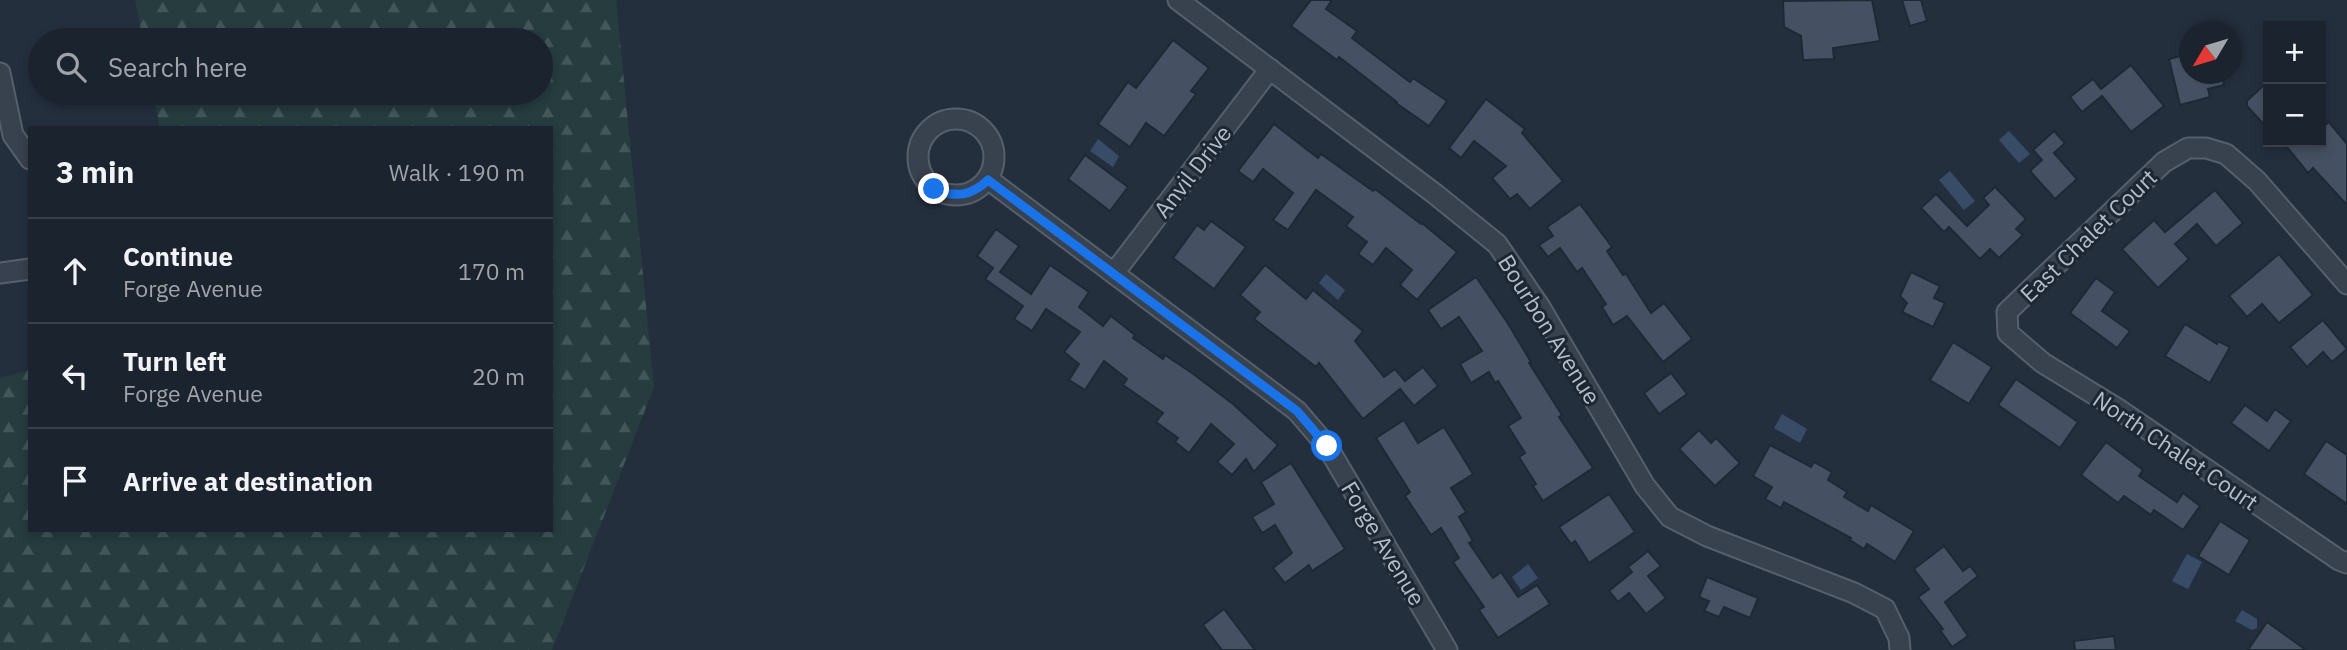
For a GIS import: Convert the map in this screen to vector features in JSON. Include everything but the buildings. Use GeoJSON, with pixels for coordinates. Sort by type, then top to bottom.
{"type":"FeatureCollection","features":[{"type":"Feature","properties":{"kind":"street","name":"Bourbon Avenue"},"geometry":{"type":"LineString","coordinates":[[1178,0],[1497,244],[1540,307],[1645,486],[1671,517],[1707,536],[1854,593],[1885,609],[1899,638],[1900,650]]}},
{"type":"Feature","properties":{"kind":"street","name":"Anvil Drive"},"geometry":{"type":"LineString","coordinates":[[1114,273],[1270,69]]}},
{"type":"Feature","properties":{"kind":"street"},"geometry":{"type":"LineString","coordinates":[[0,73],[13,135],[28,156]]}},
{"type":"Feature","properties":{"kind":"street","name":"East Chalet Court"},"geometry":{"type":"LineString","coordinates":[[2008,333],[2007,312],[2164,162],[2188,148],[2206,148],[2226,153],[2257,181],[2347,284]]}},
{"type":"Feature","properties":{"kind":"street","name":"Forge Avenue"},"geometry":{"type":"LineString","coordinates":[[988,180],[1297,411],[1327,446],[1447,650]]}},
{"type":"Feature","properties":{"kind":"street"},"geometry":{"type":"LineString","coordinates":[[0,273],[28,269]]}},
{"type":"Feature","properties":{"kind":"street","name":"North Chalet Court"},"geometry":{"type":"LineString","coordinates":[[2008,333],[2043,363],[2118,409],[2339,560],[2347,562]]}},
{"type":"Feature","properties":{"kind":"green space"},"geometry":{"type":"Polygon","coordinates":[[[135,0],[616,0],[654,387],[552,650],[0,650],[0,378],[28,371],[28,532],[553,532],[553,126],[160,126],[155,105],[553,105],[553,28],[141,28],[135,0]]]}},
{"type":"Feature","properties":{"kind":"water"},"geometry":{"type":"Polygon","coordinates":[[[2009,131],[2030,154],[2019,163],[1999,140],[2009,131]]]}},
{"type":"Feature","properties":{"kind":"water"},"geometry":{"type":"Polygon","coordinates":[[[1098,139],[1119,156],[1113,167],[1090,151],[1098,139]]]}},
{"type":"Feature","properties":{"kind":"water"},"geometry":{"type":"Polygon","coordinates":[[[1950,171],[1975,201],[1964,210],[1939,180],[1950,171]]]}},
{"type":"Feature","properties":{"kind":"water"},"geometry":{"type":"Polygon","coordinates":[[[1326,274],[1345,290],[1338,300],[1319,283],[1326,274]]]}},
{"type":"Feature","properties":{"kind":"water"},"geometry":{"type":"Polygon","coordinates":[[[1782,414],[1807,429],[1800,443],[1774,428],[1782,414]]]}},
{"type":"Feature","properties":{"kind":"water"},"geometry":{"type":"Polygon","coordinates":[[[2187,554],[2202,562],[2188,589],[2172,581],[2187,554]]]}},
{"type":"Feature","properties":{"kind":"water"},"geometry":{"type":"Polygon","coordinates":[[[1528,564],[1538,578],[1521,590],[1512,577],[1528,564]]]}},
{"type":"Feature","properties":{"kind":"water"},"geometry":{"type":"Polygon","coordinates":[[[2242,610],[2257,619],[2257,628],[2252,630],[2235,621],[2242,610]]]}},
{"type":"Feature","properties":{"kind":"route"},"geometry":{"type":"LineString","coordinates":[[934,189],[948,195],[963,195],[977,190],[988,180],[1297,411],[1327,446]]}}]}
